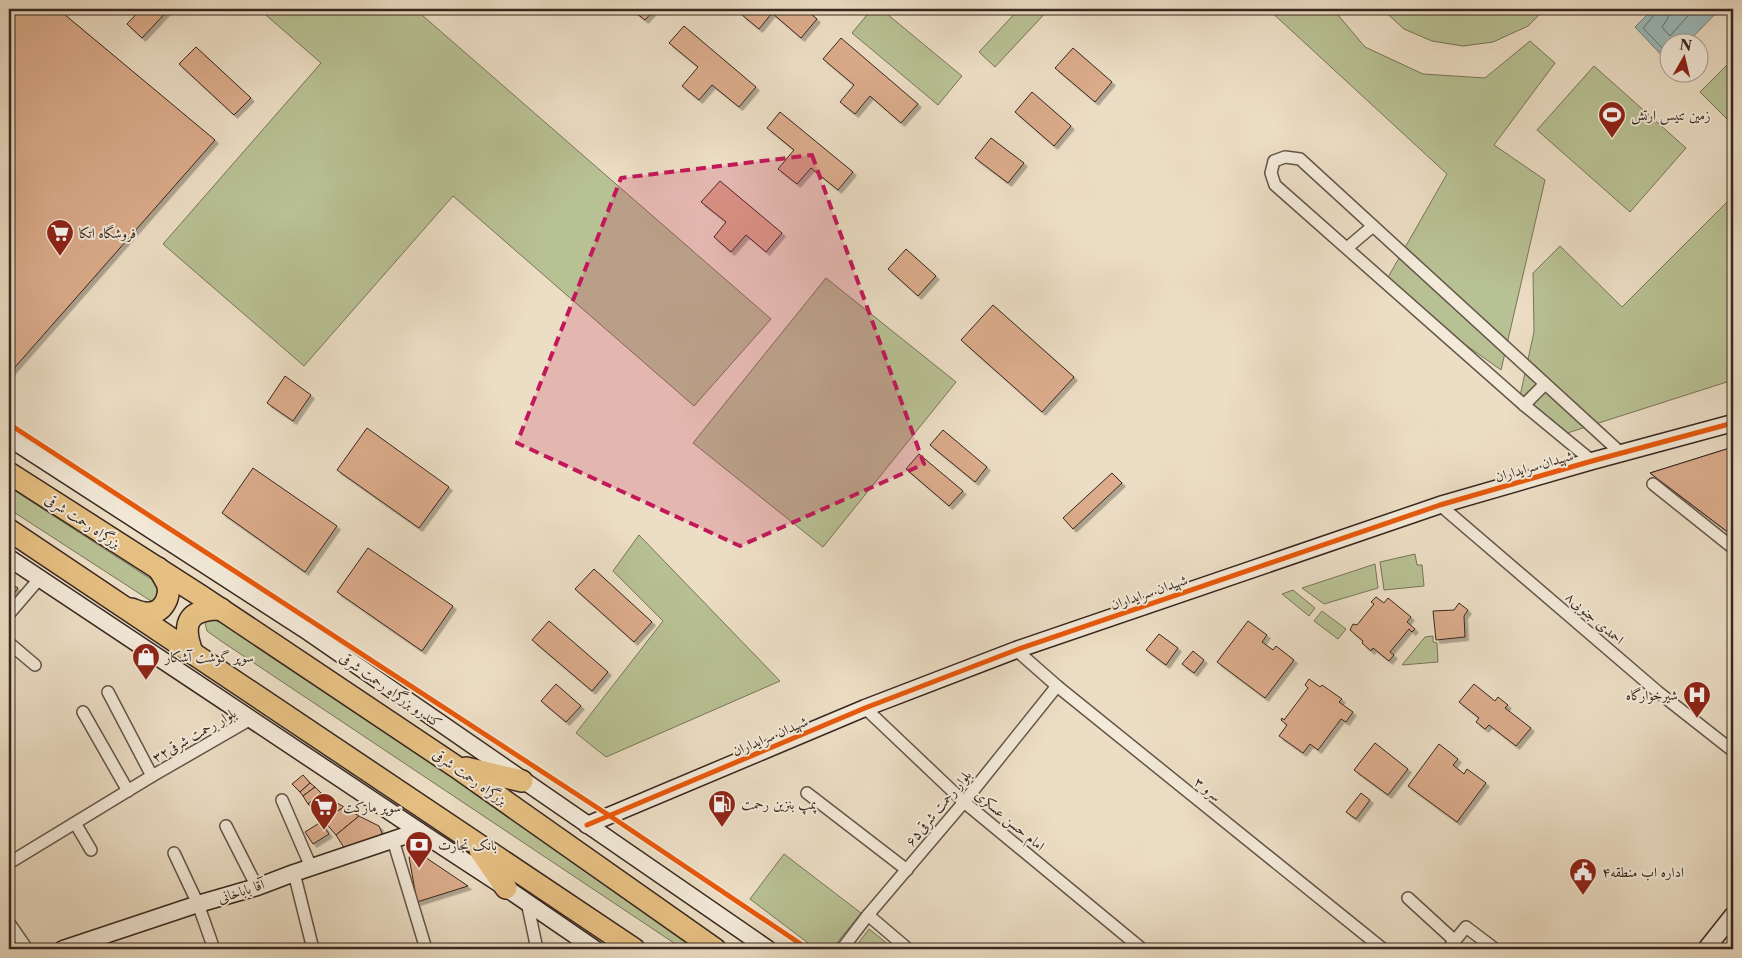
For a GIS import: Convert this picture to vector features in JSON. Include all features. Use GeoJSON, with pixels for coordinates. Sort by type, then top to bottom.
{"type":"FeatureCollection","features":[{"type":"Feature","properties":{"kind":"highway","name":"بزرگراه رحمت شرقی"},"geometry":{"type":"LineString","coordinates":[[9,473],[158,568],[455,766],[715,949]]}},
{"type":"Feature","properties":{"kind":"highway"},"geometry":{"type":"LineString","coordinates":[[9,530],[634,949]]}},
{"type":"Feature","properties":{"kind":"highway"},"geometry":{"type":"LineString","coordinates":[[126,608],[143,613],[153,613],[164,605],[168,584],[158,568]]}},
{"type":"Feature","properties":{"kind":"highway"},"geometry":{"type":"LineString","coordinates":[[192,652],[188,637],[188,624],[192,617],[200,611],[221,610]]}},
{"type":"Feature","properties":{"kind":"highway"},"geometry":{"type":"LineString","coordinates":[[455,766],[522,781]]}},
{"type":"Feature","properties":{"kind":"highway"},"geometry":{"type":"LineString","coordinates":[[472,840],[506,888]]}},
{"type":"Feature","properties":{"kind":"main road","name":"شهیدان سرایداران"},"geometry":{"type":"LineString","coordinates":[[587,825],[865,708],[1016,650],[1440,504],[1733,424]]}},
{"type":"Feature","properties":{"kind":"main road","name":"کندرو بزرگراه رحمت شرقی"},"geometry":{"type":"LineString","coordinates":[[9,438],[304,630],[768,949]]}},
{"type":"Feature","properties":{"kind":"main road"},"geometry":{"type":"LineString","coordinates":[[9,558],[419,832],[528,902],[595,949]]}},
{"type":"Feature","properties":{"kind":"main road","name":"آقا باباخانی"},"geometry":{"type":"LineString","coordinates":[[63,949],[99,944],[198,904],[257,887],[311,867],[419,832]]}},
{"type":"Feature","properties":{"kind":"main road"},"geometry":{"type":"LineString","coordinates":[[1706,949],[1733,915]]}},
{"type":"Feature","properties":{"kind":"street"},"geometry":{"type":"LineString","coordinates":[[1592,461],[1524,404],[1275,185],[1271,173],[1274,161],[1285,157],[1300,159],[1622,454]]}},
{"type":"Feature","properties":{"kind":"street"},"geometry":{"type":"LineString","coordinates":[[1347,248],[1373,226]]}},
{"type":"Feature","properties":{"kind":"street"},"geometry":{"type":"LineString","coordinates":[[1524,404],[1545,384]]}},
{"type":"Feature","properties":{"kind":"street"},"geometry":{"type":"LineString","coordinates":[[1653,484],[1733,548]]}},
{"type":"Feature","properties":{"kind":"street","name":"احمدی جنوبی۸"},"geometry":{"type":"LineString","coordinates":[[1440,504],[1658,692],[1733,751]]}},
{"type":"Feature","properties":{"kind":"street"},"geometry":{"type":"LineString","coordinates":[[9,614],[40,578]]}},
{"type":"Feature","properties":{"kind":"street"},"geometry":{"type":"LineString","coordinates":[[9,642],[35,665]]}},
{"type":"Feature","properties":{"kind":"street","name":"سرو ۳"},"geometry":{"type":"LineString","coordinates":[[1016,650],[1057,686],[1384,949]]}},
{"type":"Feature","properties":{"kind":"street","name":"بلوار رحمت شرقی۶۵"},"geometry":{"type":"LineString","coordinates":[[842,949],[1057,686]]}},
{"type":"Feature","properties":{"kind":"street"},"geometry":{"type":"LineString","coordinates":[[108,692],[152,776]]}},
{"type":"Feature","properties":{"kind":"street","name":"امام حسن عسکری"},"geometry":{"type":"LineString","coordinates":[[865,708],[964,802],[1142,949]]}},
{"type":"Feature","properties":{"kind":"street"},"geometry":{"type":"LineString","coordinates":[[83,712],[128,791]]}},
{"type":"Feature","properties":{"kind":"street","name":"بلوار رحمت شرقی۳۲"},"geometry":{"type":"LineString","coordinates":[[9,863],[152,776],[251,719]]}},
{"type":"Feature","properties":{"kind":"street"},"geometry":{"type":"LineString","coordinates":[[807,793],[907,870]]}},
{"type":"Feature","properties":{"kind":"street"},"geometry":{"type":"LineString","coordinates":[[282,800],[311,867]]}},
{"type":"Feature","properties":{"kind":"street"},"geometry":{"type":"LineString","coordinates":[[75,823],[91,850]]}},
{"type":"Feature","properties":{"kind":"street"},"geometry":{"type":"LineString","coordinates":[[226,826],[257,887]]}},
{"type":"Feature","properties":{"kind":"street"},"geometry":{"type":"LineString","coordinates":[[393,840],[426,949]]}},
{"type":"Feature","properties":{"kind":"street"},"geometry":{"type":"LineString","coordinates":[[174,852],[198,904],[214,949]]}},
{"type":"Feature","properties":{"kind":"street"},"geometry":{"type":"LineString","coordinates":[[294,873],[313,949]]}},
{"type":"Feature","properties":{"kind":"street"},"geometry":{"type":"LineString","coordinates":[[1408,898],[1451,945],[1466,927],[1495,949]]}},
{"type":"Feature","properties":{"kind":"street"},"geometry":{"type":"LineString","coordinates":[[528,902],[537,949]]}},
{"type":"Feature","properties":{"kind":"street"},"geometry":{"type":"LineString","coordinates":[[868,915],[908,949]]}},
{"type":"Feature","properties":{"kind":"street"},"geometry":{"type":"LineString","coordinates":[[9,923],[27,949]]}},
{"type":"Feature","properties":{"kind":"highlighted area"},"geometry":{"type":"Polygon","coordinates":[[[812,155],[924,464],[740,546],[517,443],[621,178],[812,155]]]}},
{"type":"Feature","properties":{"kind":"green space"},"geometry":{"type":"Polygon","coordinates":[[[259,9],[415,9],[771,319],[694,406],[453,196],[304,366],[163,244],[321,63],[259,9]]]}},
{"type":"Feature","properties":{"kind":"green space"},"geometry":{"type":"Polygon","coordinates":[[[872,9],[881,9],[962,76],[938,105],[852,33],[872,9]]]}},
{"type":"Feature","properties":{"kind":"green space"},"geometry":{"type":"Polygon","coordinates":[[[1019,9],[1049,9],[995,67],[979,52],[1019,9]]]}},
{"type":"Feature","properties":{"kind":"green space"},"geometry":{"type":"Polygon","coordinates":[[[1268,9],[1333,9],[1365,47],[1423,74],[1485,78],[1530,41],[1555,63],[1494,145],[1545,180],[1501,370],[1383,286],[1447,174],[1268,9]]]}},
{"type":"Feature","properties":{"kind":"green space"},"geometry":{"type":"Polygon","coordinates":[[[1382,9],[1545,9],[1528,26],[1493,42],[1463,46],[1432,41],[1404,29],[1382,9]]]}},
{"type":"Feature","properties":{"kind":"green space"},"geometry":{"type":"Polygon","coordinates":[[[1733,59],[1733,125],[1700,92],[1733,59]]]}},
{"type":"Feature","properties":{"kind":"green space","name":"زمین تنیس ارتش"},"geometry":{"type":"Polygon","coordinates":[[[1594,66],[1686,148],[1630,212],[1537,130],[1594,66]]]}},
{"type":"Feature","properties":{"kind":"green space"},"geometry":{"type":"Polygon","coordinates":[[[1733,196],[1733,380],[1558,436],[1520,396],[1534,332],[1533,273],[1560,246],[1622,307],[1733,196]]]}},
{"type":"Feature","properties":{"kind":"green space"},"geometry":{"type":"Polygon","coordinates":[[[826,278],[956,382],[823,547],[693,443],[826,278]]]}},
{"type":"Feature","properties":{"kind":"green space"},"geometry":{"type":"Polygon","coordinates":[[[9,487],[157,583],[162,591],[154,603],[9,509],[9,487]]]}},
{"type":"Feature","properties":{"kind":"green space"},"geometry":{"type":"Polygon","coordinates":[[[639,535],[780,681],[606,757],[576,733],[663,621],[613,571],[639,535]]]}},
{"type":"Feature","properties":{"kind":"green space"},"geometry":{"type":"Polygon","coordinates":[[[1415,554],[1417,565],[1422,565],[1424,586],[1384,590],[1380,562],[1415,554]]]}},
{"type":"Feature","properties":{"kind":"green space"},"geometry":{"type":"Polygon","coordinates":[[[1375,564],[1378,588],[1324,604],[1302,588],[1375,564]]]}},
{"type":"Feature","properties":{"kind":"green space"},"geometry":{"type":"Polygon","coordinates":[[[1293,590],[1315,608],[1309,616],[1282,594],[1293,590]]]}},
{"type":"Feature","properties":{"kind":"green space"},"geometry":{"type":"Polygon","coordinates":[[[1322,611],[1346,629],[1338,639],[1314,621],[1322,611]]]}},
{"type":"Feature","properties":{"kind":"green space"},"geometry":{"type":"Polygon","coordinates":[[[211,619],[222,623],[438,766],[703,949],[683,949],[221,641],[207,631],[205,623],[211,619]]]}},
{"type":"Feature","properties":{"kind":"green space"},"geometry":{"type":"Polygon","coordinates":[[[1433,636],[1433,642],[1437,643],[1438,662],[1402,665],[1425,637],[1433,636]]]}},
{"type":"Feature","properties":{"kind":"green space"},"geometry":{"type":"Polygon","coordinates":[[[784,854],[861,913],[832,949],[816,949],[750,899],[784,854]]]}},
{"type":"Feature","properties":{"kind":"green space"},"geometry":{"type":"Polygon","coordinates":[[[869,929],[894,949],[854,949],[869,929]]]}},
{"type":"Feature","properties":{"kind":"water"},"geometry":{"type":"Polygon","coordinates":[[[1653,9],[1720,9],[1698,32],[1660,32],[1660,53],[1635,27],[1653,9]]]}},
{"type":"Feature","properties":{"kind":"building","name":"فروشگاه اتکا"},"geometry":{"type":"Polygon","coordinates":[[[9,9],[58,9],[215,140],[9,374],[9,9]]]}},
{"type":"Feature","properties":{"kind":"building"},"geometry":{"type":"Polygon","coordinates":[[[141,9],[169,9],[142,38],[127,24],[141,9]]]}},
{"type":"Feature","properties":{"kind":"building"},"geometry":{"type":"Polygon","coordinates":[[[631,9],[655,9],[645,20],[631,9]]]}},
{"type":"Feature","properties":{"kind":"building"},"geometry":{"type":"Polygon","coordinates":[[[747,9],[805,9],[817,19],[801,38],[772,13],[759,29],[742,15],[747,9]]]}},
{"type":"Feature","properties":{"kind":"building"},"geometry":{"type":"Polygon","coordinates":[[[684,26],[756,87],[739,107],[712,85],[699,100],[682,86],[698,67],[669,43],[684,26]]]}},
{"type":"Feature","properties":{"kind":"building"},"geometry":{"type":"Polygon","coordinates":[[[841,38],[918,104],[901,123],[870,96],[855,114],[840,102],[854,85],[823,59],[841,38]]]}},
{"type":"Feature","properties":{"kind":"building"},"geometry":{"type":"Polygon","coordinates":[[[196,47],[251,98],[234,115],[179,64],[196,47]]]}},
{"type":"Feature","properties":{"kind":"building"},"geometry":{"type":"Polygon","coordinates":[[[1073,48],[1112,82],[1095,102],[1055,68],[1073,48]]]}},
{"type":"Feature","properties":{"kind":"building"},"geometry":{"type":"Polygon","coordinates":[[[1032,92],[1071,126],[1054,146],[1015,112],[1032,92]]]}},
{"type":"Feature","properties":{"kind":"building"},"geometry":{"type":"Polygon","coordinates":[[[780,112],[853,172],[838,190],[811,168],[797,184],[778,169],[794,150],[767,128],[780,112]]]}},
{"type":"Feature","properties":{"kind":"building"},"geometry":{"type":"Polygon","coordinates":[[[991,138],[1024,163],[1008,183],[975,158],[991,138]]]}},
{"type":"Feature","properties":{"kind":"building"},"geometry":{"type":"Polygon","coordinates":[[[720,181],[782,233],[766,252],[746,235],[731,252],[714,237],[726,222],[701,202],[720,181]]]}},
{"type":"Feature","properties":{"kind":"building"},"geometry":{"type":"Polygon","coordinates":[[[906,249],[936,276],[918,296],[888,269],[906,249]]]}},
{"type":"Feature","properties":{"kind":"building"},"geometry":{"type":"Polygon","coordinates":[[[993,305],[1074,377],[1042,412],[961,340],[993,305]]]}},
{"type":"Feature","properties":{"kind":"building"},"geometry":{"type":"Polygon","coordinates":[[[285,376],[311,395],[293,421],[267,403],[285,376]]]}},
{"type":"Feature","properties":{"kind":"building"},"geometry":{"type":"Polygon","coordinates":[[[367,428],[449,487],[419,528],[337,470],[367,428]]]}},
{"type":"Feature","properties":{"kind":"building"},"geometry":{"type":"Polygon","coordinates":[[[943,430],[987,467],[975,482],[930,445],[943,430]]]}},
{"type":"Feature","properties":{"kind":"building"},"geometry":{"type":"Polygon","coordinates":[[[1733,447],[1733,536],[1650,473],[1733,447]]]}},
{"type":"Feature","properties":{"kind":"building"},"geometry":{"type":"Polygon","coordinates":[[[1733,447],[1733,536],[1650,473],[1733,447]]]}},
{"type":"Feature","properties":{"kind":"building"},"geometry":{"type":"Polygon","coordinates":[[[919,454],[963,491],[949,506],[906,469],[919,454]]]}},
{"type":"Feature","properties":{"kind":"building"},"geometry":{"type":"Polygon","coordinates":[[[253,468],[337,526],[305,572],[222,513],[253,468]]]}},
{"type":"Feature","properties":{"kind":"building"},"geometry":{"type":"Polygon","coordinates":[[[1112,473],[1122,483],[1073,529],[1063,518],[1112,473]]]}},
{"type":"Feature","properties":{"kind":"building"},"geometry":{"type":"Polygon","coordinates":[[[368,548],[453,606],[422,651],[337,592],[368,548]]]}},
{"type":"Feature","properties":{"kind":"building"},"geometry":{"type":"Polygon","coordinates":[[[594,569],[652,622],[634,642],[575,589],[594,569]]]}},
{"type":"Feature","properties":{"kind":"building"},"geometry":{"type":"Polygon","coordinates":[[[9,582],[18,588],[9,600],[9,582]]]}},
{"type":"Feature","properties":{"kind":"building"},"geometry":{"type":"Polygon","coordinates":[[[1376,597],[1384,603],[1388,598],[1411,617],[1407,622],[1415,629],[1412,632],[1409,629],[1390,652],[1394,655],[1389,661],[1373,648],[1371,651],[1350,630],[1353,624],[1357,625],[1374,604],[1371,602],[1376,597]]]}},
{"type":"Feature","properties":{"kind":"building"},"geometry":{"type":"Polygon","coordinates":[[[1459,603],[1468,610],[1464,616],[1465,637],[1436,640],[1433,611],[1454,610],[1459,603]]]}},
{"type":"Feature","properties":{"kind":"building"},"geometry":{"type":"Polygon","coordinates":[[[549,621],[608,672],[592,691],[532,640],[549,621]]]}},
{"type":"Feature","properties":{"kind":"building"},"geometry":{"type":"Polygon","coordinates":[[[1248,621],[1267,635],[1262,642],[1273,650],[1276,646],[1294,660],[1265,698],[1217,662],[1248,621]]]}},
{"type":"Feature","properties":{"kind":"building"},"geometry":{"type":"Polygon","coordinates":[[[1159,634],[1178,648],[1166,665],[1146,650],[1159,634]]]}},
{"type":"Feature","properties":{"kind":"building"},"geometry":{"type":"Polygon","coordinates":[[[1193,651],[1204,660],[1194,673],[1182,664],[1193,651]]]}},
{"type":"Feature","properties":{"kind":"building"},"geometry":{"type":"Polygon","coordinates":[[[1309,679],[1320,687],[1322,685],[1342,699],[1339,702],[1353,712],[1346,722],[1341,719],[1318,750],[1310,744],[1303,753],[1279,736],[1287,725],[1281,720],[1282,718],[1284,720],[1308,688],[1305,685],[1309,679]]]}},
{"type":"Feature","properties":{"kind":"building"},"geometry":{"type":"Polygon","coordinates":[[[556,684],[581,706],[566,722],[541,701],[556,684]]]}},
{"type":"Feature","properties":{"kind":"building"},"geometry":{"type":"Polygon","coordinates":[[[1474,684],[1495,701],[1498,697],[1508,705],[1505,708],[1531,728],[1516,746],[1489,725],[1485,729],[1476,722],[1479,718],[1459,702],[1474,684]]]}},
{"type":"Feature","properties":{"kind":"building"},"geometry":{"type":"Polygon","coordinates":[[[1375,743],[1408,769],[1388,795],[1354,770],[1375,743]]]}},
{"type":"Feature","properties":{"kind":"building"},"geometry":{"type":"Polygon","coordinates":[[[1439,744],[1458,759],[1453,765],[1464,774],[1467,769],[1486,783],[1457,822],[1408,786],[1439,744]]]}},
{"type":"Feature","properties":{"kind":"building"},"geometry":{"type":"Polygon","coordinates":[[[303,775],[310,783],[300,792],[292,784],[303,775]]]}},
{"type":"Feature","properties":{"kind":"building"},"geometry":{"type":"Polygon","coordinates":[[[310,783],[315,787],[303,796],[300,792],[310,783]]]}},
{"type":"Feature","properties":{"kind":"building"},"geometry":{"type":"Polygon","coordinates":[[[315,787],[321,793],[308,804],[303,796],[315,787]]]}},
{"type":"Feature","properties":{"kind":"building"},"geometry":{"type":"Polygon","coordinates":[[[321,793],[332,800],[316,812],[308,804],[321,793]]]}},
{"type":"Feature","properties":{"kind":"building"},"geometry":{"type":"Polygon","coordinates":[[[1361,793],[1370,800],[1356,819],[1346,812],[1361,793]]]}},
{"type":"Feature","properties":{"kind":"building"},"geometry":{"type":"Polygon","coordinates":[[[332,800],[344,807],[323,820],[316,812],[332,800]]]}},
{"type":"Feature","properties":{"kind":"building"},"geometry":{"type":"Polygon","coordinates":[[[344,807],[359,816],[336,835],[323,820],[344,807]]]}},
{"type":"Feature","properties":{"kind":"building"},"geometry":{"type":"Polygon","coordinates":[[[359,816],[379,826],[382,833],[376,841],[346,851],[336,835],[359,816]]]}},
{"type":"Feature","properties":{"kind":"building"},"geometry":{"type":"Polygon","coordinates":[[[321,822],[329,834],[313,844],[305,832],[321,822]]]}},
{"type":"Feature","properties":{"kind":"building"},"geometry":{"type":"Polygon","coordinates":[[[419,853],[468,886],[417,902],[409,857],[419,853]]]}},
{"type":"Feature","properties":{"kind":"cycle path"},"geometry":{"type":"LineString","coordinates":[[587,825],[865,708],[1016,650],[1440,505],[1733,423]]}},
{"type":"Feature","properties":{"kind":"cycle path"},"geometry":{"type":"LineString","coordinates":[[9,424],[610,816],[808,949]]}},
{"type":"Feature","properties":{"kind":"place","name":"زمین تنیس ارتش"},"geometry":{"type":"Point","coordinates":[1612,139]}},
{"type":"Feature","properties":{"kind":"place","name":"فروشگاه اتکا"},"geometry":{"type":"Point","coordinates":[60,257]}},
{"type":"Feature","properties":{"kind":"place","name":"سوپر گوشت آشکار"},"geometry":{"type":"Point","coordinates":[146,681]}},
{"type":"Feature","properties":{"kind":"place","name":"شیرخوارگاه"},"geometry":{"type":"Point","coordinates":[1697,719]}},
{"type":"Feature","properties":{"kind":"place","name":"پمپ بنزین رحمت"},"geometry":{"type":"Point","coordinates":[722,828]}},
{"type":"Feature","properties":{"kind":"place","name":"سوپر مارکت"},"geometry":{"type":"Point","coordinates":[324,831]}},
{"type":"Feature","properties":{"kind":"place","name":"بانک تجارت"},"geometry":{"type":"Point","coordinates":[419,869]}},
{"type":"Feature","properties":{"kind":"place","name":"اداره اب منطقه۴"},"geometry":{"type":"Point","coordinates":[1583,896]}}]}
